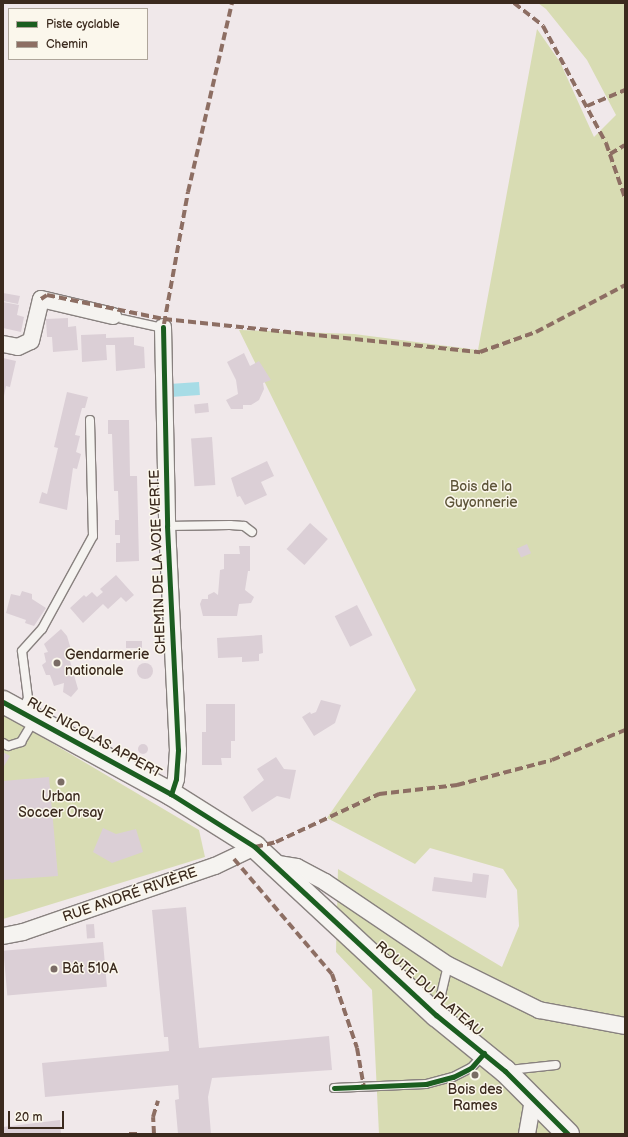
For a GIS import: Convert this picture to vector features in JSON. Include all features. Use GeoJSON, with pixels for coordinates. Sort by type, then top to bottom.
{"type":"FeatureCollection","features":[{"type":"Feature","properties":{"kind":"street"},"geometry":{"type":"LineString","coordinates":[[3,344],[18,347],[31,341],[41,299],[118,318]]}},
{"type":"Feature","properties":{"kind":"street","name":"CHEMIN DE LA VOIE VERTE"},"geometry":{"type":"LineString","coordinates":[[163,328],[167,526],[178,750],[176,779],[171,794]]}},
{"type":"Feature","properties":{"kind":"street","name":"RUE NICOLAS APPERT"},"geometry":{"type":"LineString","coordinates":[[3,702],[171,794],[255,847],[272,863]]}},
{"type":"Feature","properties":{"kind":"street","name":"RUE ANDRÉ RIVIÈRE"},"geometry":{"type":"LineString","coordinates":[[3,936],[23,932],[215,866],[255,847]]}},
{"type":"Feature","properties":{"kind":"street"},"geometry":{"type":"LineString","coordinates":[[272,863],[297,867],[325,882],[448,965],[539,1010],[625,1026]]}},
{"type":"Feature","properties":{"kind":"street","name":"ROUTE DU PLATEAU"},"geometry":{"type":"LineString","coordinates":[[272,863],[436,1015],[504,1071],[568,1134]]}},
{"type":"Feature","properties":{"kind":"street"},"geometry":{"type":"LineString","coordinates":[[527,1134],[533,1101]]}},
{"type":"Feature","properties":{"kind":"lane"},"geometry":{"type":"LineString","coordinates":[[118,318],[163,328]]}},
{"type":"Feature","properties":{"kind":"lane"},"geometry":{"type":"LineString","coordinates":[[3,743],[8,746],[21,742],[28,716],[28,698],[22,651],[42,629],[93,536],[90,420]]}},
{"type":"Feature","properties":{"kind":"lane"},"geometry":{"type":"LineString","coordinates":[[167,526],[230,524],[244,526],[252,532]]}},
{"type":"Feature","properties":{"kind":"lane"},"geometry":{"type":"LineString","coordinates":[[436,1015],[448,965]]}},
{"type":"Feature","properties":{"kind":"lane"},"geometry":{"type":"LineString","coordinates":[[334,1088],[426,1084],[453,1077],[471,1068],[484,1053]]}},
{"type":"Feature","properties":{"kind":"lane"},"geometry":{"type":"LineString","coordinates":[[504,1071],[556,1065]]}},
{"type":"Feature","properties":{"kind":"green space","name":"Bois de la Guyonnerie"},"geometry":{"type":"Polygon","coordinates":[[[538,3],[625,3],[625,1134],[379,1134],[372,990],[336,952],[338,869],[502,967],[519,926],[517,890],[503,869],[430,848],[415,864],[327,818],[416,690],[239,330],[354,334],[478,350],[537,29],[560,62],[594,137],[616,115],[587,60],[546,9],[538,3]]]}},
{"type":"Feature","properties":{"kind":"green space","name":"Urban Soccer Orsay"},"geometry":{"type":"Polygon","coordinates":[[[3,714],[199,830],[205,857],[3,919],[3,714]]]}},
{"type":"Feature","properties":{"kind":"water"},"geometry":{"type":"Polygon","coordinates":[[[199,382],[200,395],[174,397],[173,384],[199,382]]]}},
{"type":"Feature","properties":{"kind":"building"},"geometry":{"type":"Polygon","coordinates":[[[3,293],[20,296],[18,304],[3,301],[3,293]]]}},
{"type":"Feature","properties":{"kind":"building"},"geometry":{"type":"Polygon","coordinates":[[[3,302],[19,305],[17,315],[24,317],[21,332],[3,328],[3,302]]]}},
{"type":"Feature","properties":{"kind":"building"},"geometry":{"type":"Polygon","coordinates":[[[68,318],[68,327],[76,326],[78,350],[53,352],[52,337],[47,337],[46,319],[68,318]]]}},
{"type":"Feature","properties":{"kind":"building"},"geometry":{"type":"Polygon","coordinates":[[[106,334],[106,338],[134,337],[134,345],[144,347],[145,368],[116,371],[115,345],[106,345],[107,360],[82,362],[81,335],[106,334]]]}},
{"type":"Feature","properties":{"kind":"building"},"geometry":{"type":"Polygon","coordinates":[[[244,353],[250,366],[259,361],[271,380],[263,383],[264,389],[259,400],[251,405],[243,405],[243,409],[231,409],[226,400],[238,394],[236,380],[227,362],[244,353]]]}},
{"type":"Feature","properties":{"kind":"building"},"geometry":{"type":"Polygon","coordinates":[[[3,358],[16,361],[10,387],[6,386],[4,396],[3,358]]]}},
{"type":"Feature","properties":{"kind":"building"},"geometry":{"type":"Polygon","coordinates":[[[67,392],[88,397],[85,408],[82,408],[75,435],[80,436],[76,452],[81,454],[77,469],[73,468],[67,510],[39,503],[42,492],[47,494],[58,448],[54,447],[67,392]]]}},
{"type":"Feature","properties":{"kind":"building"},"geometry":{"type":"Polygon","coordinates":[[[208,403],[209,412],[195,413],[194,404],[208,403]]]}},
{"type":"Feature","properties":{"kind":"building"},"geometry":{"type":"Polygon","coordinates":[[[108,420],[129,420],[130,476],[137,476],[139,561],[116,562],[116,543],[120,543],[120,535],[115,535],[115,520],[119,520],[118,491],[114,491],[112,434],[108,434],[108,420]]]}},
{"type":"Feature","properties":{"kind":"building"},"geometry":{"type":"Polygon","coordinates":[[[212,437],[215,485],[194,486],[191,438],[212,437]]]}},
{"type":"Feature","properties":{"kind":"building"},"geometry":{"type":"Polygon","coordinates":[[[267,461],[274,476],[261,482],[267,495],[245,505],[240,496],[237,497],[231,478],[267,461]]]}},
{"type":"Feature","properties":{"kind":"building"},"geometry":{"type":"Polygon","coordinates":[[[310,523],[328,539],[304,565],[287,549],[310,523]]]}},
{"type":"Feature","properties":{"kind":"building"},"geometry":{"type":"Polygon","coordinates":[[[527,544],[531,553],[521,558],[517,548],[527,544]]]}},
{"type":"Feature","properties":{"kind":"building"},"geometry":{"type":"Polygon","coordinates":[[[239,546],[250,546],[250,571],[248,571],[245,590],[254,597],[251,603],[239,604],[237,616],[203,616],[200,604],[202,599],[208,599],[208,595],[214,592],[218,595],[220,570],[224,569],[224,554],[240,554],[239,546]]]}},
{"type":"Feature","properties":{"kind":"building"},"geometry":{"type":"Polygon","coordinates":[[[116,575],[134,595],[126,602],[121,597],[108,609],[103,604],[83,623],[70,608],[84,595],[86,597],[92,592],[97,597],[103,592],[100,589],[116,575]]]}},
{"type":"Feature","properties":{"kind":"building"},"geometry":{"type":"Polygon","coordinates":[[[22,591],[32,594],[32,599],[46,608],[34,626],[25,623],[26,620],[6,613],[11,594],[20,596],[22,591]]]}},
{"type":"Feature","properties":{"kind":"building"},"geometry":{"type":"Polygon","coordinates":[[[357,605],[372,635],[350,647],[335,616],[357,605]]]}},
{"type":"Feature","properties":{"kind":"building","name":"Gendarmerie nationale"},"geometry":{"type":"Polygon","coordinates":[[[61,629],[67,636],[72,653],[68,654],[78,689],[71,697],[63,692],[64,683],[54,686],[50,675],[46,675],[42,665],[46,662],[44,653],[48,652],[44,644],[61,629]]]}},
{"type":"Feature","properties":{"kind":"building"},"geometry":{"type":"Polygon","coordinates":[[[262,635],[263,653],[259,654],[259,661],[242,662],[242,657],[218,658],[217,638],[262,635]]]}},
{"type":"Feature","properties":{"kind":"building"},"geometry":{"type":"Polygon","coordinates":[[[126,641],[142,641],[142,648],[126,648],[126,641]]]}},
{"type":"Feature","properties":{"kind":"building"},"geometry":{"type":"Polygon","coordinates":[[[145,663],[152,668],[153,671],[148,678],[145,679],[138,674],[137,671],[142,664],[145,663]]]}},
{"type":"Feature","properties":{"kind":"building"},"geometry":{"type":"Polygon","coordinates":[[[321,700],[341,705],[335,723],[314,736],[302,717],[310,712],[311,714],[316,712],[321,700]]]}},
{"type":"Feature","properties":{"kind":"building"},"geometry":{"type":"Polygon","coordinates":[[[206,704],[235,704],[235,741],[231,741],[231,758],[221,758],[222,765],[202,765],[202,732],[206,732],[206,704]]]}},
{"type":"Feature","properties":{"kind":"building"},"geometry":{"type":"Polygon","coordinates":[[[143,744],[148,749],[143,754],[138,749],[143,744]]]}},
{"type":"Feature","properties":{"kind":"building"},"geometry":{"type":"Polygon","coordinates":[[[3,752],[10,756],[3,768],[3,752]]]}},
{"type":"Feature","properties":{"kind":"building"},"geometry":{"type":"Polygon","coordinates":[[[276,757],[284,769],[296,770],[290,799],[277,796],[252,812],[243,797],[264,780],[257,769],[276,757]]]}},
{"type":"Feature","properties":{"kind":"building"},"geometry":{"type":"Polygon","coordinates":[[[49,777],[58,876],[3,880],[3,781],[49,777]]]}},
{"type":"Feature","properties":{"kind":"building"},"geometry":{"type":"Polygon","coordinates":[[[103,828],[116,834],[136,829],[143,852],[112,863],[93,852],[103,828]]]}},
{"type":"Feature","properties":{"kind":"building"},"geometry":{"type":"Polygon","coordinates":[[[473,873],[489,875],[486,898],[432,891],[434,877],[472,882],[473,873]]]}},
{"type":"Feature","properties":{"kind":"building"},"geometry":{"type":"Polygon","coordinates":[[[186,907],[199,1048],[329,1036],[332,1070],[212,1078],[208,1097],[211,1134],[178,1134],[175,1100],[179,1099],[178,1085],[45,1097],[42,1063],[169,1051],[168,1037],[164,1037],[152,910],[186,907]]]}},
{"type":"Feature","properties":{"kind":"building"},"geometry":{"type":"Polygon","coordinates":[[[94,924],[95,938],[87,939],[86,925],[94,924]]]}},
{"type":"Feature","properties":{"kind":"building","name":"Bât 510A"},"geometry":{"type":"Polygon","coordinates":[[[103,942],[107,987],[7,996],[3,951],[103,942]]]}},
{"type":"Feature","properties":{"kind":"building"},"geometry":{"type":"Polygon","coordinates":[[[60,1120],[61,1134],[3,1134],[3,1127],[60,1120]]]}},
{"type":"Feature","properties":{"kind":"marked path"},"geometry":{"type":"LineString","coordinates":[[164,324],[188,192],[232,3]]}},
{"type":"Feature","properties":{"kind":"marked path"},"geometry":{"type":"LineString","coordinates":[[514,3],[543,26],[606,143],[625,198]]}},
{"type":"Feature","properties":{"kind":"marked path"},"geometry":{"type":"LineString","coordinates":[[587,106],[625,90]]}},
{"type":"Feature","properties":{"kind":"marked path"},"geometry":{"type":"LineString","coordinates":[[610,154],[625,145]]}},
{"type":"Feature","properties":{"kind":"marked path"},"geometry":{"type":"LineString","coordinates":[[41,299],[47,295],[164,319],[480,352],[536,332],[625,285]]}},
{"type":"Feature","properties":{"kind":"marked path"},"geometry":{"type":"LineString","coordinates":[[255,847],[276,842],[379,794],[457,785],[552,760],[625,730]]}},
{"type":"Feature","properties":{"kind":"marked path"},"geometry":{"type":"LineString","coordinates":[[234,859],[332,974],[357,1048],[364,1086]]}},
{"type":"Feature","properties":{"kind":"marked path"},"geometry":{"type":"LineString","coordinates":[[154,1134],[153,1117],[158,1101]]}},
{"type":"Feature","properties":{"kind":"marked path"},"geometry":{"type":"LineString","coordinates":[[129,1134],[141,1134]]}},
{"type":"Feature","properties":{"kind":"cycle path"},"geometry":{"type":"LineString","coordinates":[[163,327],[167,526],[178,750],[176,779],[171,794]]}},
{"type":"Feature","properties":{"kind":"cycle path"},"geometry":{"type":"LineString","coordinates":[[3,702],[171,794],[255,847],[436,1015],[505,1071],[568,1134]]}},
{"type":"Feature","properties":{"kind":"cycle path"},"geometry":{"type":"LineString","coordinates":[[334,1088],[426,1084],[453,1077],[471,1068],[484,1053]]}},
{"type":"Feature","properties":{"kind":"place","name":"Gendarmerie nationale"},"geometry":{"type":"Point","coordinates":[57,663]}},
{"type":"Feature","properties":{"kind":"place","name":"Urban Soccer Orsay"},"geometry":{"type":"Point","coordinates":[61,782]}},
{"type":"Feature","properties":{"kind":"place","name":"Bât 510A"},"geometry":{"type":"Point","coordinates":[54,969]}},
{"type":"Feature","properties":{"kind":"place","name":"Bois des Rames"},"geometry":{"type":"Point","coordinates":[475,1075]}}]}
